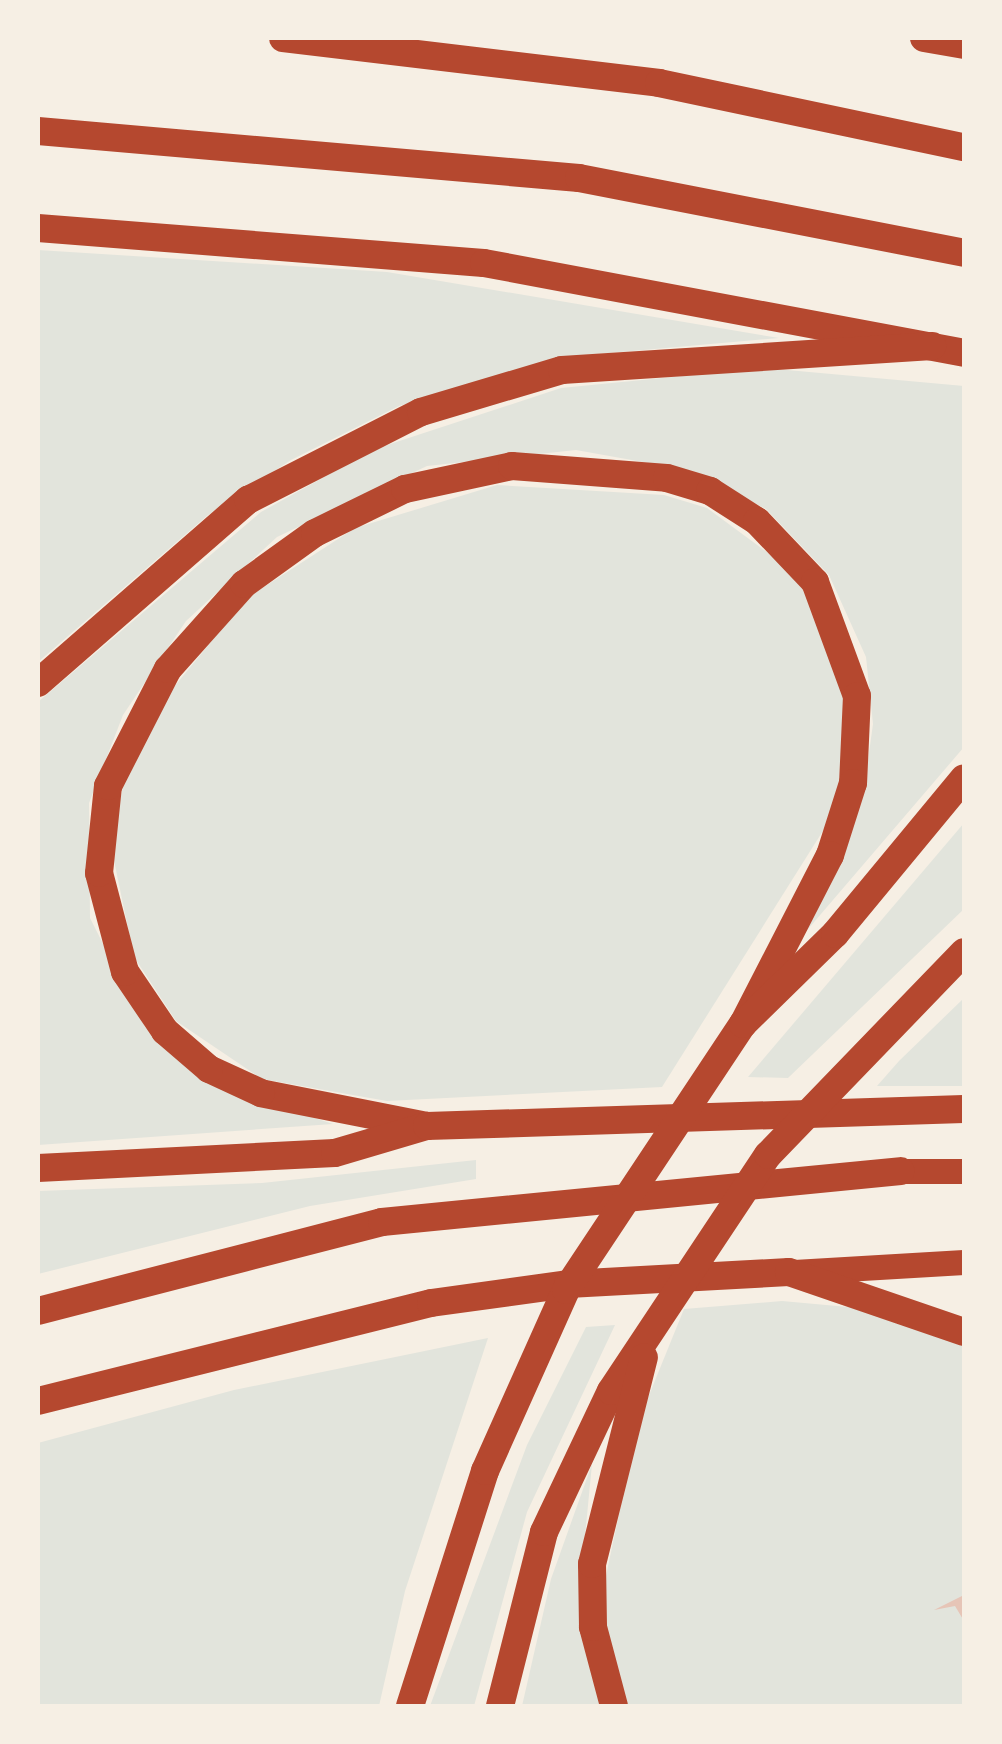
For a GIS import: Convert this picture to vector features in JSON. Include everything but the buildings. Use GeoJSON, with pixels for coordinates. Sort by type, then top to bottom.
{"type":"FeatureCollection","features":[{"type":"Feature","properties":{"kind":"highway"},"geometry":{"type":"LineString","coordinates":[[283,38],[659,83],[964,147]]}},
{"type":"Feature","properties":{"kind":"highway"},"geometry":{"type":"LineString","coordinates":[[924,38],[964,45]]}},
{"type":"Feature","properties":{"kind":"highway"},"geometry":{"type":"LineString","coordinates":[[38,131],[579,178],[964,253]]}},
{"type":"Feature","properties":{"kind":"highway"},"geometry":{"type":"LineString","coordinates":[[38,228],[484,262],[964,353]]}},
{"type":"Feature","properties":{"kind":"highway"},"geometry":{"type":"LineString","coordinates":[[38,683],[248,500],[421,412],[562,370],[932,346]]}},
{"type":"Feature","properties":{"kind":"highway"},"geometry":{"type":"LineString","coordinates":[[410,1706],[485,1471],[566,1290],[743,1024],[830,855],[853,783],[856,696],[815,582],[757,521],[710,491],[667,478],[512,466],[405,489],[316,533],[244,584],[168,669],[108,786],[100,873],[125,972],[164,1031],[209,1069],[276,1097],[426,1126],[535,1126],[959,1108]]}},
{"type":"Feature","properties":{"kind":"highway"},"geometry":{"type":"LineString","coordinates":[[743,1024],[836,934],[964,778]]}},
{"type":"Feature","properties":{"kind":"highway"},"geometry":{"type":"LineString","coordinates":[[500,1706],[544,1532],[654,1326],[768,1156],[964,952]]}},
{"type":"Feature","properties":{"kind":"highway"},"geometry":{"type":"LineString","coordinates":[[38,1168],[335,1152],[426,1126]]}},
{"type":"Feature","properties":{"kind":"highway"},"geometry":{"type":"LineString","coordinates":[[38,1311],[328,1235],[485,1207],[901,1171]]}},
{"type":"Feature","properties":{"kind":"highway"},"geometry":{"type":"LineString","coordinates":[[38,1401],[431,1303],[568,1284],[788,1272],[964,1332]]}},
{"type":"Feature","properties":{"kind":"highway"},"geometry":{"type":"LineString","coordinates":[[614,1706],[594,1628],[592,1564],[654,1326]]}},
{"type":"Feature","properties":{"kind":"main road"},"geometry":{"type":"LineString","coordinates":[[901,1171],[964,1171]]}},
{"type":"Feature","properties":{"kind":"main road"},"geometry":{"type":"LineString","coordinates":[[788,1272],[964,1262]]}},
{"type":"Feature","properties":{"kind":"shaded area"},"geometry":{"type":"Polygon","coordinates":[[[38,250],[387,272],[779,338],[576,356],[399,406],[291,460],[208,515],[38,662],[38,250]]]}},
{"type":"Feature","properties":{"kind":"shaded area"},"geometry":{"type":"Polygon","coordinates":[[[765,368],[964,386],[964,747],[797,942],[863,796],[873,724],[866,657],[829,575],[766,509],[693,471],[576,450],[427,466],[277,537],[186,621],[123,715],[89,803],[90,918],[145,1027],[209,1083],[333,1124],[38,1145],[38,702],[261,512],[375,449],[561,388],[765,368]]]}},
{"type":"Feature","properties":{"kind":"shaded area"},"geometry":{"type":"Polygon","coordinates":[[[497,485],[664,495],[707,508],[790,569],[812,599],[844,701],[844,769],[831,818],[662,1087],[387,1101],[262,1079],[176,1021],[134,957],[111,846],[124,781],[160,704],[247,598],[355,528],[497,485]]]}},
{"type":"Feature","properties":{"kind":"shaded area"},"geometry":{"type":"Polygon","coordinates":[[[964,823],[964,909],[788,1078],[748,1077],[964,823]]]}},
{"type":"Feature","properties":{"kind":"shaded area"},"geometry":{"type":"Polygon","coordinates":[[[964,998],[964,1086],[877,1086],[899,1061],[964,998]]]}},
{"type":"Feature","properties":{"kind":"shaded area"},"geometry":{"type":"Polygon","coordinates":[[[476,1160],[476,1179],[310,1206],[38,1274],[38,1191],[262,1183],[476,1160]]]}},
{"type":"Feature","properties":{"kind":"shaded area"},"geometry":{"type":"Polygon","coordinates":[[[782,1301],[859,1308],[964,1342],[964,1706],[626,1706],[608,1654],[604,1585],[639,1420],[684,1309],[782,1301]]]}},
{"type":"Feature","properties":{"kind":"shaded area"},"geometry":{"type":"Polygon","coordinates":[[[615,1325],[527,1512],[474,1706],[430,1706],[527,1445],[586,1327],[615,1325]]]}},
{"type":"Feature","properties":{"kind":"shaded area"},"geometry":{"type":"Polygon","coordinates":[[[488,1338],[405,1591],[379,1706],[39,1706],[38,1443],[234,1390],[488,1338]]]}},
{"type":"Feature","properties":{"kind":"shaded area"},"geometry":{"type":"Polygon","coordinates":[[[592,1464],[579,1598],[602,1706],[522,1706],[551,1579],[592,1464]]]}}]}
